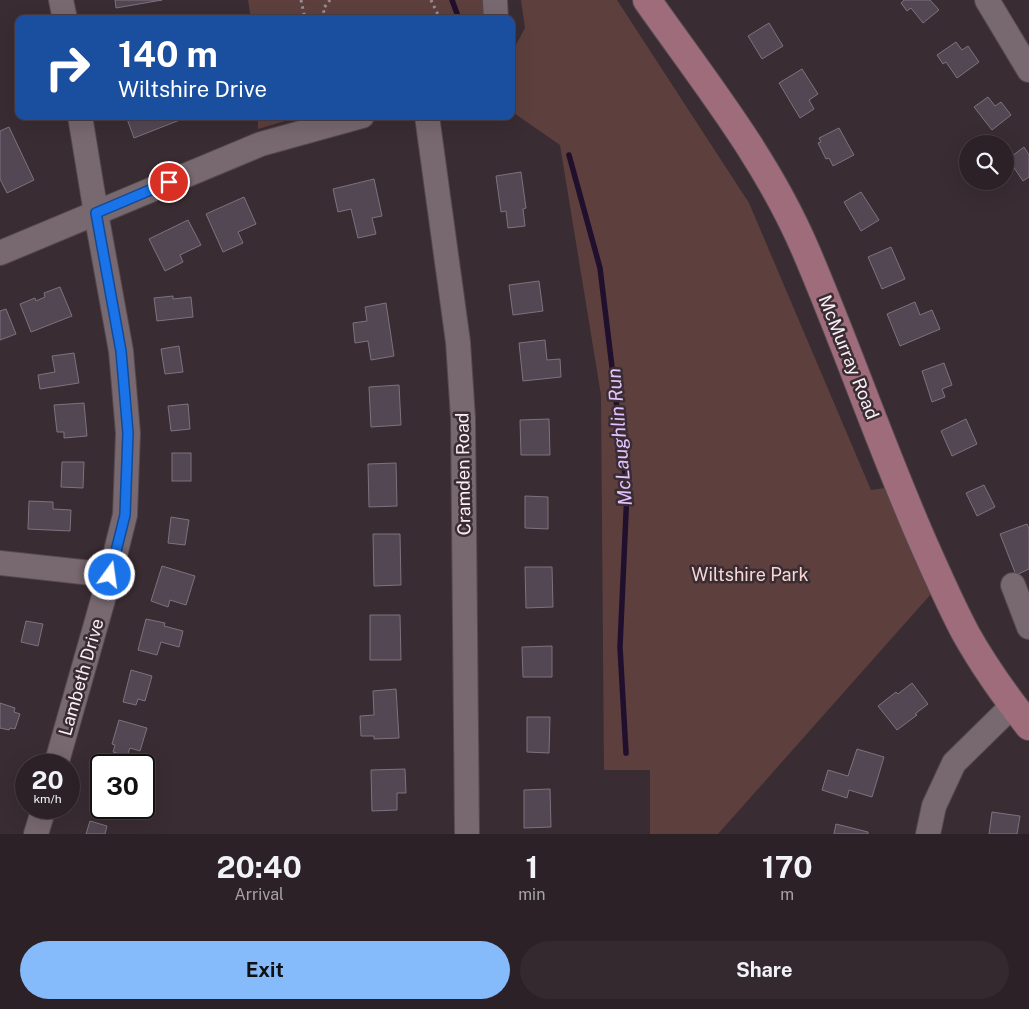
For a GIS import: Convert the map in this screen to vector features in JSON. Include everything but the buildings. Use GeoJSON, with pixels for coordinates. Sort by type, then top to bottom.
{"type":"FeatureCollection","features":[{"type":"Feature","properties":{"kind":"main road","name":"McMurray Road"},"geometry":{"type":"LineString","coordinates":[[647,0],[720,100],[756,156],[784,205],[806,250],[905,500],[946,594],[966,634],[1021,716]]}},
{"type":"Feature","properties":{"kind":"street"},"geometry":{"type":"LineString","coordinates":[[62,0],[64,15]]}},
{"type":"Feature","properties":{"kind":"street"},"geometry":{"type":"LineString","coordinates":[[495,0],[496,15]]}},
{"type":"Feature","properties":{"kind":"street"},"geometry":{"type":"LineString","coordinates":[[986,0],[1029,70]]}},
{"type":"Feature","properties":{"kind":"street","name":"Lambeth Drive"},"geometry":{"type":"LineString","coordinates":[[59,754],[125,515],[128,433],[121,351],[81,120]]}},
{"type":"Feature","properties":{"kind":"street"},"geometry":{"type":"LineString","coordinates":[[0,254],[261,144],[348,120]]}},
{"type":"Feature","properties":{"kind":"street","name":"Cramden Road"},"geometry":{"type":"LineString","coordinates":[[428,120],[458,342],[463,418],[467,834]]}},
{"type":"Feature","properties":{"kind":"street"},"geometry":{"type":"LineString","coordinates":[[0,563],[110,575]]}},
{"type":"Feature","properties":{"kind":"street"},"geometry":{"type":"LineString","coordinates":[[1013,585],[1029,627]]}},
{"type":"Feature","properties":{"kind":"street"},"geometry":{"type":"LineString","coordinates":[[928,834],[934,806],[954,763],[1021,716]]}},
{"type":"Feature","properties":{"kind":"street"},"geometry":{"type":"LineString","coordinates":[[36,834],[41,819]]}},
{"type":"Feature","properties":{"kind":"path"},"geometry":{"type":"LineString","coordinates":[[301,0],[304,15]]}},
{"type":"Feature","properties":{"kind":"path"},"geometry":{"type":"LineString","coordinates":[[325,15],[323,9],[330,0]]}},
{"type":"Feature","properties":{"kind":"path"},"geometry":{"type":"LineString","coordinates":[[431,0],[438,15]]}},
{"type":"Feature","properties":{"kind":"green space"},"geometry":{"type":"Polygon","coordinates":[[[248,0],[484,0],[486,9],[485,15],[250,15],[248,0]]]}},
{"type":"Feature","properties":{"kind":"green space","name":"Wiltshire Park"},"geometry":{"type":"Polygon","coordinates":[[[521,0],[617,0],[749,203],[871,490],[885,488],[931,594],[718,834],[650,834],[650,770],[604,770],[601,395],[560,145],[515,114],[515,47],[525,28],[521,0]]]}},
{"type":"Feature","properties":{"kind":"green space"},"geometry":{"type":"Polygon","coordinates":[[[258,120],[288,120],[258,129],[258,120]]]}},
{"type":"Feature","properties":{"kind":"waterway","name":"McLaughlin Run"},"geometry":{"type":"LineString","coordinates":[[452,0],[458,15]]}},
{"type":"Feature","properties":{"kind":"waterway","name":"McLaughlin Run"},"geometry":{"type":"LineString","coordinates":[[569,155],[600,268],[627,491],[620,647],[626,753]]}},
{"type":"Feature","properties":{"kind":"route"},"geometry":{"type":"LineString","coordinates":[[110,575],[125,515],[128,433],[121,351],[96,213],[169,182]]}}]}
